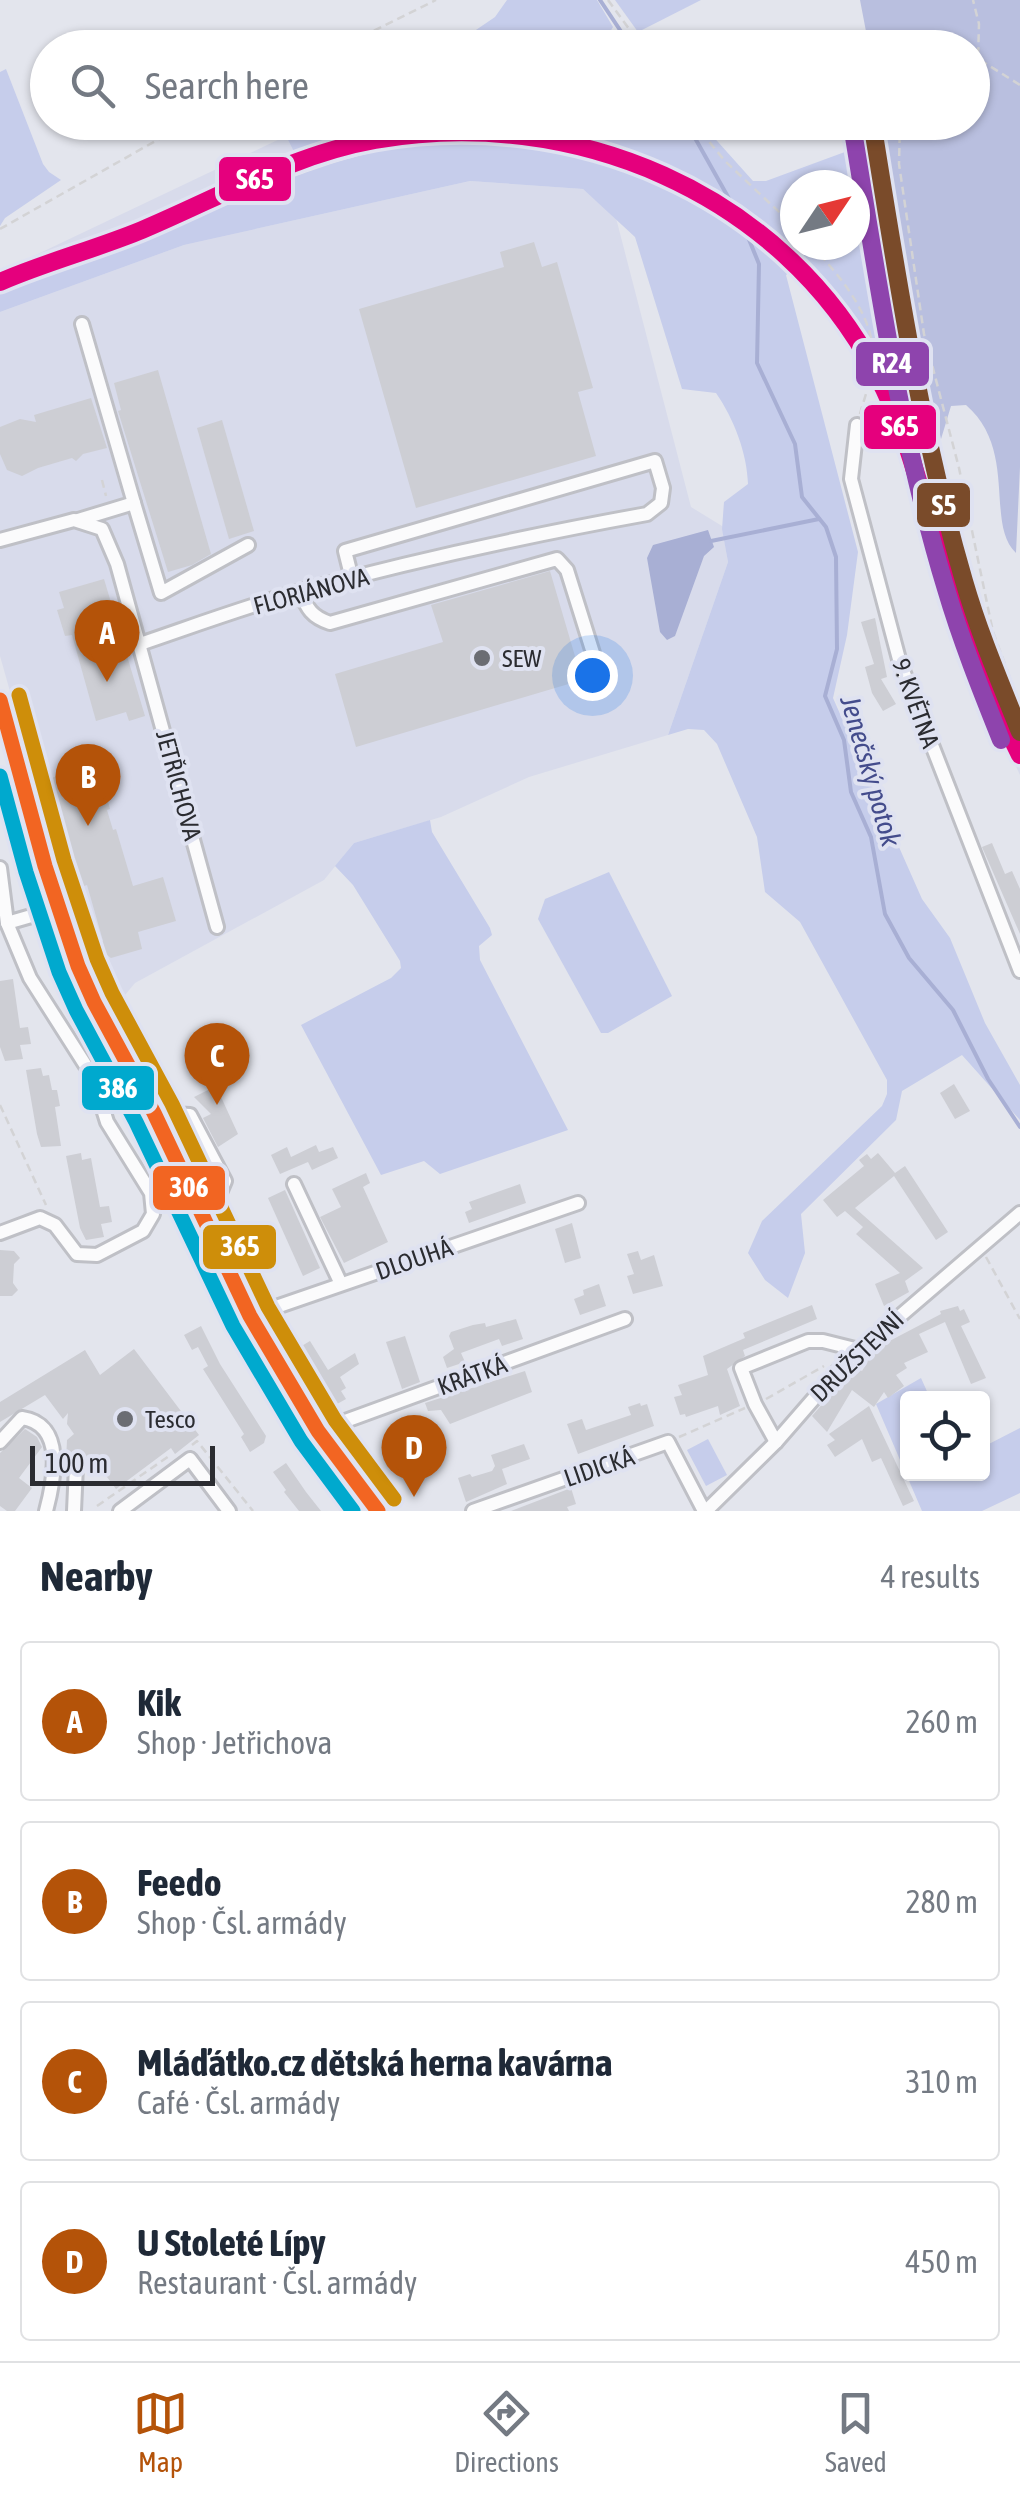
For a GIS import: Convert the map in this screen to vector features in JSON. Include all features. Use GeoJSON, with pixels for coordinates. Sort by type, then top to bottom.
{"type":"FeatureCollection","features":[{"type":"Feature","properties":{"kind":"main road"},"geometry":{"type":"LineString","coordinates":[[0,700],[59,908],[94,1002],[154,1113],[250,1316],[318,1430],[378,1511]]}},
{"type":"Feature","properties":{"kind":"street"},"geometry":{"type":"LineString","coordinates":[[82,324],[161,593],[248,544]]}},
{"type":"Feature","properties":{"kind":"street","name":"9. KVĚTNA"},"geometry":{"type":"LineString","coordinates":[[857,425],[850,479],[900,663],[1020,971]]}},
{"type":"Feature","properties":{"kind":"street","name":"FLORIÁNOVA"},"geometry":{"type":"LineString","coordinates":[[140,644],[300,591],[352,579],[541,533],[648,514],[661,504],[664,488],[655,461],[345,550],[352,579]]}},
{"type":"Feature","properties":{"kind":"street"},"geometry":{"type":"LineString","coordinates":[[0,540],[134,503]]}},
{"type":"Feature","properties":{"kind":"street"},"geometry":{"type":"LineString","coordinates":[[76,521],[102,529],[117,564],[140,644]]}},
{"type":"Feature","properties":{"kind":"street"},"geometry":{"type":"LineString","coordinates":[[300,591],[317,619],[330,623],[557,559],[567,570],[598,669]]}},
{"type":"Feature","properties":{"kind":"street","name":"JETŘICHOVA"},"geometry":{"type":"LineString","coordinates":[[140,644],[217,927]]}},
{"type":"Feature","properties":{"kind":"street"},"geometry":{"type":"LineString","coordinates":[[0,868],[7,922],[30,978],[93,1077],[107,1122],[151,1193],[153,1214],[143,1231],[97,1254],[78,1254],[54,1225],[40,1218],[0,1232]]}},
{"type":"Feature","properties":{"kind":"street"},"geometry":{"type":"LineString","coordinates":[[7,922],[59,908]]}},
{"type":"Feature","properties":{"kind":"street"},"geometry":{"type":"LineString","coordinates":[[154,1113],[190,1115],[225,1181],[207,1223]]}},
{"type":"Feature","properties":{"kind":"street"},"geometry":{"type":"LineString","coordinates":[[294,1184],[341,1284]]}},
{"type":"Feature","properties":{"kind":"street","name":"DLOUHÁ"},"geometry":{"type":"LineString","coordinates":[[250,1316],[578,1203]]}},
{"type":"Feature","properties":{"kind":"street","name":"DRUŽSTEVNÍ"},"geometry":{"type":"LineString","coordinates":[[705,1511],[776,1442],[859,1350],[1020,1214]]}},
{"type":"Feature","properties":{"kind":"street","name":"KRÁTKÁ"},"geometry":{"type":"LineString","coordinates":[[318,1430],[625,1319]]}},
{"type":"Feature","properties":{"kind":"street"},"geometry":{"type":"LineString","coordinates":[[776,1442],[741,1368],[808,1341],[859,1350]]}},
{"type":"Feature","properties":{"kind":"street"},"geometry":{"type":"LineString","coordinates":[[0,1442],[22,1418],[30,1418],[50,1435],[54,1451],[46,1511]]}},
{"type":"Feature","properties":{"kind":"street","name":"LIDICKÁ"},"geometry":{"type":"LineString","coordinates":[[472,1511],[668,1442],[705,1511]]}},
{"type":"Feature","properties":{"kind":"street"},"geometry":{"type":"LineString","coordinates":[[120,1511],[190,1459],[228,1511]]}},
{"type":"Feature","properties":{"kind":"street"},"geometry":{"type":"LineString","coordinates":[[76,1466],[76,1510]]}},
{"type":"Feature","properties":{"kind":"path"},"geometry":{"type":"LineString","coordinates":[[375,30],[436,0]]}},
{"type":"Feature","properties":{"kind":"path"},"geometry":{"type":"LineString","coordinates":[[608,0],[630,30]]}},
{"type":"Feature","properties":{"kind":"path"},"geometry":{"type":"LineString","coordinates":[[973,0],[979,30]]}},
{"type":"Feature","properties":{"kind":"path"},"geometry":{"type":"LineString","coordinates":[[990,67],[1020,86]]}},
{"type":"Feature","properties":{"kind":"path"},"geometry":{"type":"LineString","coordinates":[[0,228],[156,140]]}},
{"type":"Feature","properties":{"kind":"path"},"geometry":{"type":"LineString","coordinates":[[708,140],[780,213]]}},
{"type":"Feature","properties":{"kind":"path"},"geometry":{"type":"LineString","coordinates":[[900,140],[899,164],[924,334],[960,468],[993,632],[1020,704]]}},
{"type":"Feature","properties":{"kind":"path"},"geometry":{"type":"LineString","coordinates":[[823,260],[860,309],[872,336],[873,366],[857,425]]}},
{"type":"Feature","properties":{"kind":"path"},"geometry":{"type":"LineString","coordinates":[[102,480],[106,498]]}},
{"type":"Feature","properties":{"kind":"path"},"geometry":{"type":"LineString","coordinates":[[0,1105],[54,1225]]}},
{"type":"Feature","properties":{"kind":"path"},"geometry":{"type":"LineString","coordinates":[[142,1178],[191,1189]]}},
{"type":"Feature","properties":{"kind":"path"},"geometry":{"type":"LineString","coordinates":[[980,1246],[1020,1319]]}},
{"type":"Feature","properties":{"kind":"shaded area"},"geometry":{"type":"Polygon","coordinates":[[[507,0],[597,0],[613,27],[476,30],[495,17],[507,0]]]}},
{"type":"Feature","properties":{"kind":"shaded area"},"geometry":{"type":"Polygon","coordinates":[[[615,0],[701,0],[642,30],[637,30],[615,0]]]}},
{"type":"Feature","properties":{"kind":"shaded area"},"geometry":{"type":"Polygon","coordinates":[[[860,0],[1020,0],[1020,467],[1016,553],[1002,524],[991,443],[982,423],[966,405],[951,406],[938,449],[885,140],[990,140],[990,30],[866,30],[860,0]]]}},
{"type":"Feature","properties":{"kind":"shaded area"},"geometry":{"type":"Polygon","coordinates":[[[6,69],[30,131],[30,140],[34,140],[43,164],[61,180],[5,218],[0,226],[0,72],[6,69]]]}},
{"type":"Feature","properties":{"kind":"shaded area"},"geometry":{"type":"Polygon","coordinates":[[[278,140],[288,140],[295,154],[342,140],[462,140],[377,149],[301,172],[135,243],[0,293],[0,272],[278,140]]]}},
{"type":"Feature","properties":{"kind":"shaded area"},"geometry":{"type":"Polygon","coordinates":[[[288,140],[342,140],[295,154],[288,140]]]}},
{"type":"Feature","properties":{"kind":"shaded area"},"geometry":{"type":"Polygon","coordinates":[[[484,140],[600,140],[663,162],[727,197],[780,238],[780,260],[802,260],[831,288],[881,361],[917,442],[866,140],[885,140],[938,449],[972,578],[1020,710],[1020,775],[963,654],[939,589],[891,425],[854,352],[817,300],[766,250],[717,213],[655,179],[624,168],[484,140]]]}},
{"type":"Feature","properties":{"kind":"shaded area"},"geometry":{"type":"Polygon","coordinates":[[[594,140],[716,140],[753,181],[780,176],[780,239],[714,190],[654,160],[594,140]]]}},
{"type":"Feature","properties":{"kind":"shaded area"},"geometry":{"type":"Polygon","coordinates":[[[852,140],[866,140],[920,453],[892,386],[858,326],[802,260],[870,260],[870,170],[796,170],[853,149],[852,140]]]}},
{"type":"Feature","properties":{"kind":"shaded area"},"geometry":{"type":"Polygon","coordinates":[[[431,142],[523,143],[607,163],[685,196],[757,244],[790,272],[786,275],[858,552],[847,635],[833,698],[922,899],[950,938],[985,1023],[1020,1085],[1020,1120],[962,1055],[902,1091],[896,1120],[801,1214],[805,1253],[788,1298],[765,1280],[748,1253],[762,1221],[882,1106],[887,1080],[800,922],[765,892],[757,837],[717,744],[704,730],[688,729],[668,735],[728,562],[722,529],[724,502],[748,484],[738,437],[716,393],[682,389],[635,237],[583,189],[470,181],[184,245],[0,312],[0,293],[15,285],[138,242],[343,160],[431,142]]]}},
{"type":"Feature","properties":{"kind":"shaded area"},"geometry":{"type":"Polygon","coordinates":[[[470,181],[583,189],[616,218],[691,507],[722,526],[728,562],[668,735],[529,777],[441,817],[354,843],[324,880],[135,983],[120,1001],[94,962],[69,900],[0,656],[0,312],[184,245],[470,181]]]}},
{"type":"Feature","properties":{"kind":"shaded area"},"geometry":{"type":"Polygon","coordinates":[[[708,530],[714,547],[704,556],[675,636],[667,640],[660,632],[647,558],[653,545],[708,530]]]}},
{"type":"Feature","properties":{"kind":"shaded area"},"geometry":{"type":"Polygon","coordinates":[[[430,820],[432,832],[490,928],[492,935],[479,946],[480,960],[568,1130],[440,1174],[424,1161],[381,1175],[301,1025],[391,978],[401,968],[353,885],[335,866],[354,843],[430,820]]]}},
{"type":"Feature","properties":{"kind":"shaded area"},"geometry":{"type":"Polygon","coordinates":[[[609,872],[672,996],[608,1033],[601,1033],[538,919],[545,899],[609,872]]]}},
{"type":"Feature","properties":{"kind":"shaded area"},"geometry":{"type":"Polygon","coordinates":[[[921,1378],[927,1391],[900,1391],[900,1460],[876,1404],[921,1378]]]}},
{"type":"Feature","properties":{"kind":"shaded area"},"geometry":{"type":"Polygon","coordinates":[[[1020,1428],[1020,1493],[982,1511],[922,1511],[909,1481],[990,1481],[990,1443],[1020,1428]]]}},
{"type":"Feature","properties":{"kind":"shaded area"},"geometry":{"type":"Polygon","coordinates":[[[708,1439],[727,1475],[706,1486],[687,1450],[708,1439]]]}},
{"type":"Feature","properties":{"kind":"building"},"geometry":{"type":"Polygon","coordinates":[[[534,242],[542,267],[557,262],[593,388],[578,392],[596,456],[416,508],[359,309],[504,267],[500,252],[534,242]]]}},
{"type":"Feature","properties":{"kind":"building"},"geometry":{"type":"Polygon","coordinates":[[[158,370],[211,554],[168,572],[118,411],[121,410],[114,383],[158,370]]]}},
{"type":"Feature","properties":{"kind":"building"},"geometry":{"type":"Polygon","coordinates":[[[91,398],[107,448],[22,476],[7,470],[0,454],[0,427],[20,419],[36,422],[34,415],[91,398]]]}},
{"type":"Feature","properties":{"kind":"building"},"geometry":{"type":"Polygon","coordinates":[[[222,420],[254,531],[229,539],[197,428],[222,420]]]}},
{"type":"Feature","properties":{"kind":"building","name":"SEW"},"geometry":{"type":"Polygon","coordinates":[[[550,571],[582,680],[356,747],[335,674],[443,642],[431,605],[550,571]]]}},
{"type":"Feature","properties":{"kind":"building"},"geometry":{"type":"Polygon","coordinates":[[[104,579],[145,716],[129,721],[126,712],[96,721],[72,635],[65,636],[57,610],[64,608],[59,592],[104,579]]]}},
{"type":"Feature","properties":{"kind":"building"},"geometry":{"type":"Polygon","coordinates":[[[875,618],[887,677],[881,679],[896,704],[883,711],[872,693],[865,667],[874,664],[861,622],[875,618]]]}},
{"type":"Feature","properties":{"kind":"building"},"geometry":{"type":"Polygon","coordinates":[[[98,765],[110,809],[107,810],[133,886],[163,877],[176,921],[138,932],[142,949],[111,958],[103,952],[87,885],[75,889],[44,780],[98,765]]]}},
{"type":"Feature","properties":{"kind":"building"},"geometry":{"type":"Polygon","coordinates":[[[992,843],[1005,874],[1012,871],[1020,889],[1020,934],[982,847],[992,843]]]}},
{"type":"Feature","properties":{"kind":"building"},"geometry":{"type":"Polygon","coordinates":[[[13,979],[20,1028],[28,1027],[31,1044],[20,1045],[23,1059],[5,1061],[0,1047],[0,981],[13,979]]]}},
{"type":"Feature","properties":{"kind":"building"},"geometry":{"type":"Polygon","coordinates":[[[41,1068],[43,1076],[49,1075],[52,1090],[57,1090],[60,1106],[55,1107],[61,1146],[41,1147],[37,1134],[26,1070],[41,1068]]]}},
{"type":"Feature","properties":{"kind":"building"},"geometry":{"type":"Polygon","coordinates":[[[954,1084],[970,1111],[955,1119],[940,1093],[954,1084]]]}},
{"type":"Feature","properties":{"kind":"building"},"geometry":{"type":"Polygon","coordinates":[[[216,1086],[238,1134],[218,1147],[203,1118],[211,1114],[194,1097],[216,1086]]]}},
{"type":"Feature","properties":{"kind":"building"},"geometry":{"type":"Polygon","coordinates":[[[316,1145],[319,1152],[333,1147],[338,1158],[312,1170],[308,1162],[280,1174],[271,1155],[287,1147],[291,1157],[316,1145]]]}},
{"type":"Feature","properties":{"kind":"building"},"geometry":{"type":"Polygon","coordinates":[[[81,1153],[82,1160],[91,1158],[100,1207],[109,1206],[112,1222],[101,1224],[104,1237],[86,1240],[80,1228],[66,1156],[81,1153]]]}},
{"type":"Feature","properties":{"kind":"building"},"geometry":{"type":"Polygon","coordinates":[[[878,1153],[895,1173],[905,1166],[948,1232],[936,1240],[894,1176],[855,1208],[923,1268],[905,1281],[909,1292],[884,1306],[875,1284],[900,1273],[856,1234],[863,1227],[845,1211],[837,1217],[823,1200],[864,1166],[859,1160],[867,1154],[871,1159],[878,1153]]]}},
{"type":"Feature","properties":{"kind":"building"},"geometry":{"type":"Polygon","coordinates":[[[366,1173],[370,1183],[363,1187],[388,1242],[344,1263],[320,1217],[341,1207],[332,1189],[366,1173]]]}},
{"type":"Feature","properties":{"kind":"building"},"geometry":{"type":"Polygon","coordinates":[[[520,1184],[526,1203],[469,1223],[465,1212],[472,1209],[469,1202],[520,1184]]]}},
{"type":"Feature","properties":{"kind":"building"},"geometry":{"type":"Polygon","coordinates":[[[285,1190],[320,1268],[303,1276],[268,1198],[285,1190]]]}},
{"type":"Feature","properties":{"kind":"building"},"geometry":{"type":"Polygon","coordinates":[[[572,1223],[581,1258],[565,1263],[555,1229],[572,1223]]]}},
{"type":"Feature","properties":{"kind":"building"},"geometry":{"type":"Polygon","coordinates":[[[0,1250],[14,1251],[20,1258],[14,1264],[13,1283],[18,1290],[12,1296],[0,1296],[0,1250]]]}},
{"type":"Feature","properties":{"kind":"building"},"geometry":{"type":"Polygon","coordinates":[[[638,1251],[641,1260],[654,1255],[663,1286],[633,1294],[627,1276],[634,1274],[627,1254],[638,1251]]]}},
{"type":"Feature","properties":{"kind":"building"},"geometry":{"type":"Polygon","coordinates":[[[599,1284],[606,1306],[580,1315],[574,1299],[584,1295],[583,1290],[599,1284]]]}},
{"type":"Feature","properties":{"kind":"building"},"geometry":{"type":"Polygon","coordinates":[[[812,1305],[817,1319],[743,1350],[745,1356],[727,1369],[740,1406],[720,1415],[718,1406],[686,1417],[680,1415],[674,1397],[682,1395],[678,1385],[708,1375],[703,1356],[745,1338],[743,1333],[812,1305]]]}},
{"type":"Feature","properties":{"kind":"building"},"geometry":{"type":"Polygon","coordinates":[[[958,1306],[970,1322],[961,1326],[986,1378],[971,1384],[945,1322],[919,1334],[928,1352],[904,1363],[907,1368],[896,1375],[904,1386],[888,1398],[884,1392],[874,1407],[852,1390],[827,1432],[812,1416],[857,1368],[862,1371],[863,1363],[880,1346],[941,1314],[940,1311],[958,1306]]]}},
{"type":"Feature","properties":{"kind":"building"},"geometry":{"type":"Polygon","coordinates":[[[516,1319],[523,1339],[502,1346],[499,1339],[461,1353],[465,1362],[447,1368],[443,1357],[454,1349],[451,1332],[516,1319]]]}},
{"type":"Feature","properties":{"kind":"building"},"geometry":{"type":"Polygon","coordinates":[[[201,1326],[266,1436],[264,1443],[250,1452],[241,1437],[244,1434],[203,1369],[208,1366],[198,1347],[192,1350],[184,1335],[201,1326]]]}},
{"type":"Feature","properties":{"kind":"building"},"geometry":{"type":"Polygon","coordinates":[[[405,1336],[420,1382],[402,1389],[386,1342],[405,1336]]]}},
{"type":"Feature","properties":{"kind":"building"},"geometry":{"type":"Polygon","coordinates":[[[310,1341],[328,1370],[355,1353],[359,1364],[340,1377],[346,1399],[330,1408],[295,1350],[310,1341]]]}},
{"type":"Feature","properties":{"kind":"building","name":"Tesco"},"geometry":{"type":"Polygon","coordinates":[[[134,1349],[199,1435],[175,1454],[171,1448],[116,1489],[92,1457],[86,1462],[75,1456],[66,1461],[67,1440],[74,1434],[67,1424],[68,1413],[63,1419],[45,1395],[0,1422],[0,1402],[85,1350],[100,1375],[134,1349]]]}},
{"type":"Feature","properties":{"kind":"building"},"geometry":{"type":"Polygon","coordinates":[[[525,1371],[532,1392],[450,1424],[441,1410],[428,1411],[425,1403],[525,1371]]]}},
{"type":"Feature","properties":{"kind":"building"},"geometry":{"type":"Polygon","coordinates":[[[647,1404],[654,1426],[578,1454],[567,1424],[582,1419],[586,1430],[631,1415],[628,1407],[647,1404]]]}},
{"type":"Feature","properties":{"kind":"building"},"geometry":{"type":"Polygon","coordinates":[[[869,1406],[900,1471],[900,1481],[905,1481],[914,1501],[903,1506],[881,1458],[872,1462],[862,1439],[835,1457],[827,1445],[835,1440],[829,1434],[869,1406]]]}},
{"type":"Feature","properties":{"kind":"building"},"geometry":{"type":"Polygon","coordinates":[[[25,1429],[37,1437],[42,1447],[19,1478],[32,1488],[15,1511],[7,1511],[0,1506],[0,1453],[25,1429]]]}},
{"type":"Feature","properties":{"kind":"building"},"geometry":{"type":"Polygon","coordinates":[[[524,1444],[530,1459],[502,1469],[507,1484],[466,1502],[458,1478],[492,1471],[495,1466],[491,1455],[524,1444]]]}},
{"type":"Feature","properties":{"kind":"building"},"geometry":{"type":"Polygon","coordinates":[[[286,1463],[321,1511],[299,1511],[284,1492],[273,1472],[286,1463]]]}},
{"type":"Feature","properties":{"kind":"building"},"geometry":{"type":"Polygon","coordinates":[[[571,1488],[576,1504],[567,1507],[569,1511],[511,1511],[571,1488]]]}},
{"type":"Feature","properties":{"kind":"waterway","name":"Jenečský potok"},"geometry":{"type":"LineString","coordinates":[[600,0],[620,30]]}},
{"type":"Feature","properties":{"kind":"waterway","name":"Jenečský potok"},"geometry":{"type":"LineString","coordinates":[[696,140],[741,220],[759,264],[757,363],[795,444],[802,497],[826,527],[836,557],[837,649],[825,696],[844,740],[851,792],[871,837],[885,914],[909,958],[953,1010],[988,1079],[1020,1127]]}},
{"type":"Feature","properties":{"kind":"waterway"},"geometry":{"type":"LineString","coordinates":[[711,541],[819,519]]}},
{"type":"Feature","properties":{"kind":"transit line","name":"S65"},"geometry":{"type":"LineString","coordinates":[[0,282],[142,230],[315,155],[375,140]]}},
{"type":"Feature","properties":{"kind":"transit line","name":"S65"},"geometry":{"type":"LineString","coordinates":[[542,140],[595,151],[664,175],[728,211],[785,255],[835,310],[888,398],[908,449],[962,625],[1020,755]]}},
{"type":"Feature","properties":{"kind":"transit line","name":"R24"},"geometry":{"type":"LineString","coordinates":[[854,140],[891,359],[916,475],[952,608],[1001,740]]}},
{"type":"Feature","properties":{"kind":"transit line","name":"S5"},"geometry":{"type":"LineString","coordinates":[[875,140],[911,353],[948,525],[970,600],[1020,732]]}},
{"type":"Feature","properties":{"kind":"transit line","name":"365"},"geometry":{"type":"LineString","coordinates":[[19,695],[64,860],[112,993],[172,1104],[268,1307],[335,1420],[394,1499]]}},
{"type":"Feature","properties":{"kind":"transit line","name":"306"},"geometry":{"type":"LineString","coordinates":[[0,700],[45,866],[94,1002],[154,1113],[250,1316],[318,1431],[378,1511]]}},
{"type":"Feature","properties":{"kind":"transit line","name":"386"},"geometry":{"type":"LineString","coordinates":[[0,776],[26,872],[59,972],[76,1010],[136,1122],[233,1326],[301,1441],[353,1511]]}},
{"type":"Feature","properties":{"kind":"place","name":"SEW"},"geometry":{"type":"Point","coordinates":[482,658]}},
{"type":"Feature","properties":{"kind":"place","name":"Kik"},"geometry":{"type":"Point","coordinates":[107,682]}},
{"type":"Feature","properties":{"kind":"place","name":"Feedo"},"geometry":{"type":"Point","coordinates":[88,826]}},
{"type":"Feature","properties":{"kind":"place","name":"Mláďátko.cz dětská herna kavárna"},"geometry":{"type":"Point","coordinates":[217,1105]}},
{"type":"Feature","properties":{"kind":"place","name":"Tesco"},"geometry":{"type":"Point","coordinates":[125,1419]}},
{"type":"Feature","properties":{"kind":"place","name":"U Stoleté Lípy"},"geometry":{"type":"Point","coordinates":[414,1497]}}]}
